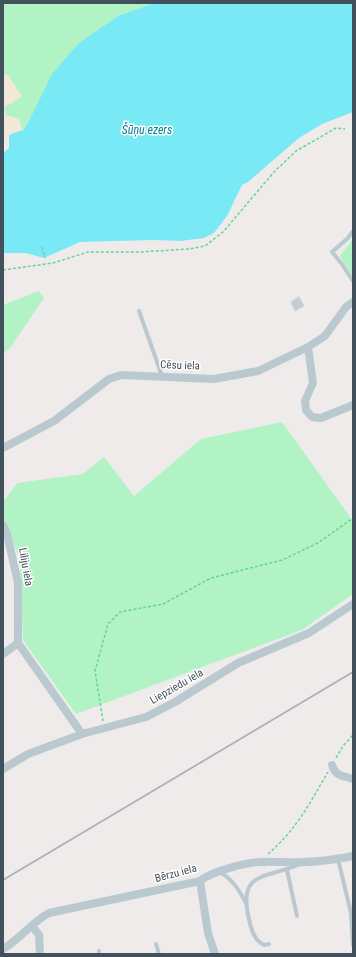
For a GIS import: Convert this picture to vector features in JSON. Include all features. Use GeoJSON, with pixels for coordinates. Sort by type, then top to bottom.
{"type":"FeatureCollection","features":[{"type":"Feature","properties":{"kind":"street","name":"Cēsu iela"},"geometry":{"type":"LineString","coordinates":[[3,448],[54,421],[109,379],[121,375],[214,379],[258,371],[308,347],[325,336],[346,307],[353,302]]}},
{"type":"Feature","properties":{"kind":"street"},"geometry":{"type":"LineString","coordinates":[[308,347],[313,384],[305,401],[306,410],[312,417],[321,418],[353,405]]}},
{"type":"Feature","properties":{"kind":"street","name":"Liliju iela"},"geometry":{"type":"LineString","coordinates":[[3,525],[8,534],[18,583],[18,643]]}},
{"type":"Feature","properties":{"kind":"street","name":"Liepziedu iela"},"geometry":{"type":"LineString","coordinates":[[3,769],[28,754],[82,734],[146,717],[175,702],[238,663],[309,633],[353,604]]}},
{"type":"Feature","properties":{"kind":"street"},"geometry":{"type":"LineString","coordinates":[[3,654],[18,643],[82,734]]}},
{"type":"Feature","properties":{"kind":"street"},"geometry":{"type":"LineString","coordinates":[[332,765],[334,771],[338,775],[353,779]]}},
{"type":"Feature","properties":{"kind":"street","name":"Bērzu iela"},"geometry":{"type":"LineString","coordinates":[[3,949],[10,945],[42,917],[49,914],[200,881],[204,877],[219,872],[259,862],[304,862],[353,856]]}},
{"type":"Feature","properties":{"kind":"street"},"geometry":{"type":"LineString","coordinates":[[200,881],[208,933],[215,954]]}},
{"type":"Feature","properties":{"kind":"street"},"geometry":{"type":"LineString","coordinates":[[32,926],[39,935],[40,954]]}},
{"type":"Feature","properties":{"kind":"lane"},"geometry":{"type":"LineString","coordinates":[[353,231],[348,238],[332,252],[353,281]]}},
{"type":"Feature","properties":{"kind":"lane"},"geometry":{"type":"LineString","coordinates":[[139,311],[162,377]]}},
{"type":"Feature","properties":{"kind":"lane"},"geometry":{"type":"LineString","coordinates":[[338,859],[351,913],[352,945]]}},
{"type":"Feature","properties":{"kind":"lane"},"geometry":{"type":"LineString","coordinates":[[269,944],[264,945],[255,938],[250,925],[246,904],[247,891],[252,882],[260,876],[287,870],[304,862]]}},
{"type":"Feature","properties":{"kind":"lane"},"geometry":{"type":"LineString","coordinates":[[287,870],[297,916]]}},
{"type":"Feature","properties":{"kind":"lane"},"geometry":{"type":"LineString","coordinates":[[219,872],[233,882],[246,904]]}},
{"type":"Feature","properties":{"kind":"lane"},"geometry":{"type":"LineString","coordinates":[[156,944],[159,954]]}},
{"type":"Feature","properties":{"kind":"path"},"geometry":{"type":"LineString","coordinates":[[3,270],[53,263],[88,252],[139,252],[189,249],[204,246],[223,232],[274,172],[296,151],[336,128],[345,129]]}},
{"type":"Feature","properties":{"kind":"path"},"geometry":{"type":"LineString","coordinates":[[42,247],[45,258]]}},
{"type":"Feature","properties":{"kind":"path"},"geometry":{"type":"LineString","coordinates":[[104,728],[95,671],[108,624],[120,612],[163,604],[211,578],[282,560],[318,543],[353,518]]}},
{"type":"Feature","properties":{"kind":"path"},"geometry":{"type":"LineString","coordinates":[[259,862],[283,841],[301,818],[343,746],[353,735]]}},
{"type":"Feature","properties":{"kind":"green space"},"geometry":{"type":"Polygon","coordinates":[[[3,3],[166,3],[30,119],[22,130],[19,119],[5,115],[4,108],[6,105],[18,99],[20,94],[8,75],[3,75],[3,3]]]}},
{"type":"Feature","properties":{"kind":"green space"},"geometry":{"type":"Polygon","coordinates":[[[353,239],[353,277],[340,256],[353,239]]]}},
{"type":"Feature","properties":{"kind":"green space"},"geometry":{"type":"Polygon","coordinates":[[[39,291],[44,298],[10,348],[3,353],[3,305],[39,291]]]}},
{"type":"Feature","properties":{"kind":"green space"},"geometry":{"type":"Polygon","coordinates":[[[282,422],[353,521],[353,594],[302,630],[76,714],[23,640],[20,560],[3,517],[3,502],[17,483],[83,474],[104,457],[134,496],[201,439],[282,422]]]}},
{"type":"Feature","properties":{"kind":"sand"},"geometry":{"type":"Polygon","coordinates":[[[3,75],[8,75],[18,92],[22,94],[21,97],[4,108],[6,113],[5,115],[19,119],[22,130],[11,134],[5,141],[3,141],[3,75]]]}},
{"type":"Feature","properties":{"kind":"water","name":"Šūņu ezers"},"geometry":{"type":"Polygon","coordinates":[[[155,3],[353,3],[353,112],[322,124],[299,138],[248,182],[242,185],[227,216],[214,233],[204,238],[180,241],[153,240],[80,242],[44,258],[26,253],[3,253],[3,153],[9,148],[9,136],[23,130],[52,74],[78,44],[118,16],[155,3]]]}},
{"type":"Feature","properties":{"kind":"building"},"geometry":{"type":"Polygon","coordinates":[[[299,297],[304,306],[295,311],[291,302],[299,297]]]}},
{"type":"Feature","properties":{"kind":"railway"},"geometry":{"type":"LineString","coordinates":[[3,880],[353,672]]}}]}
